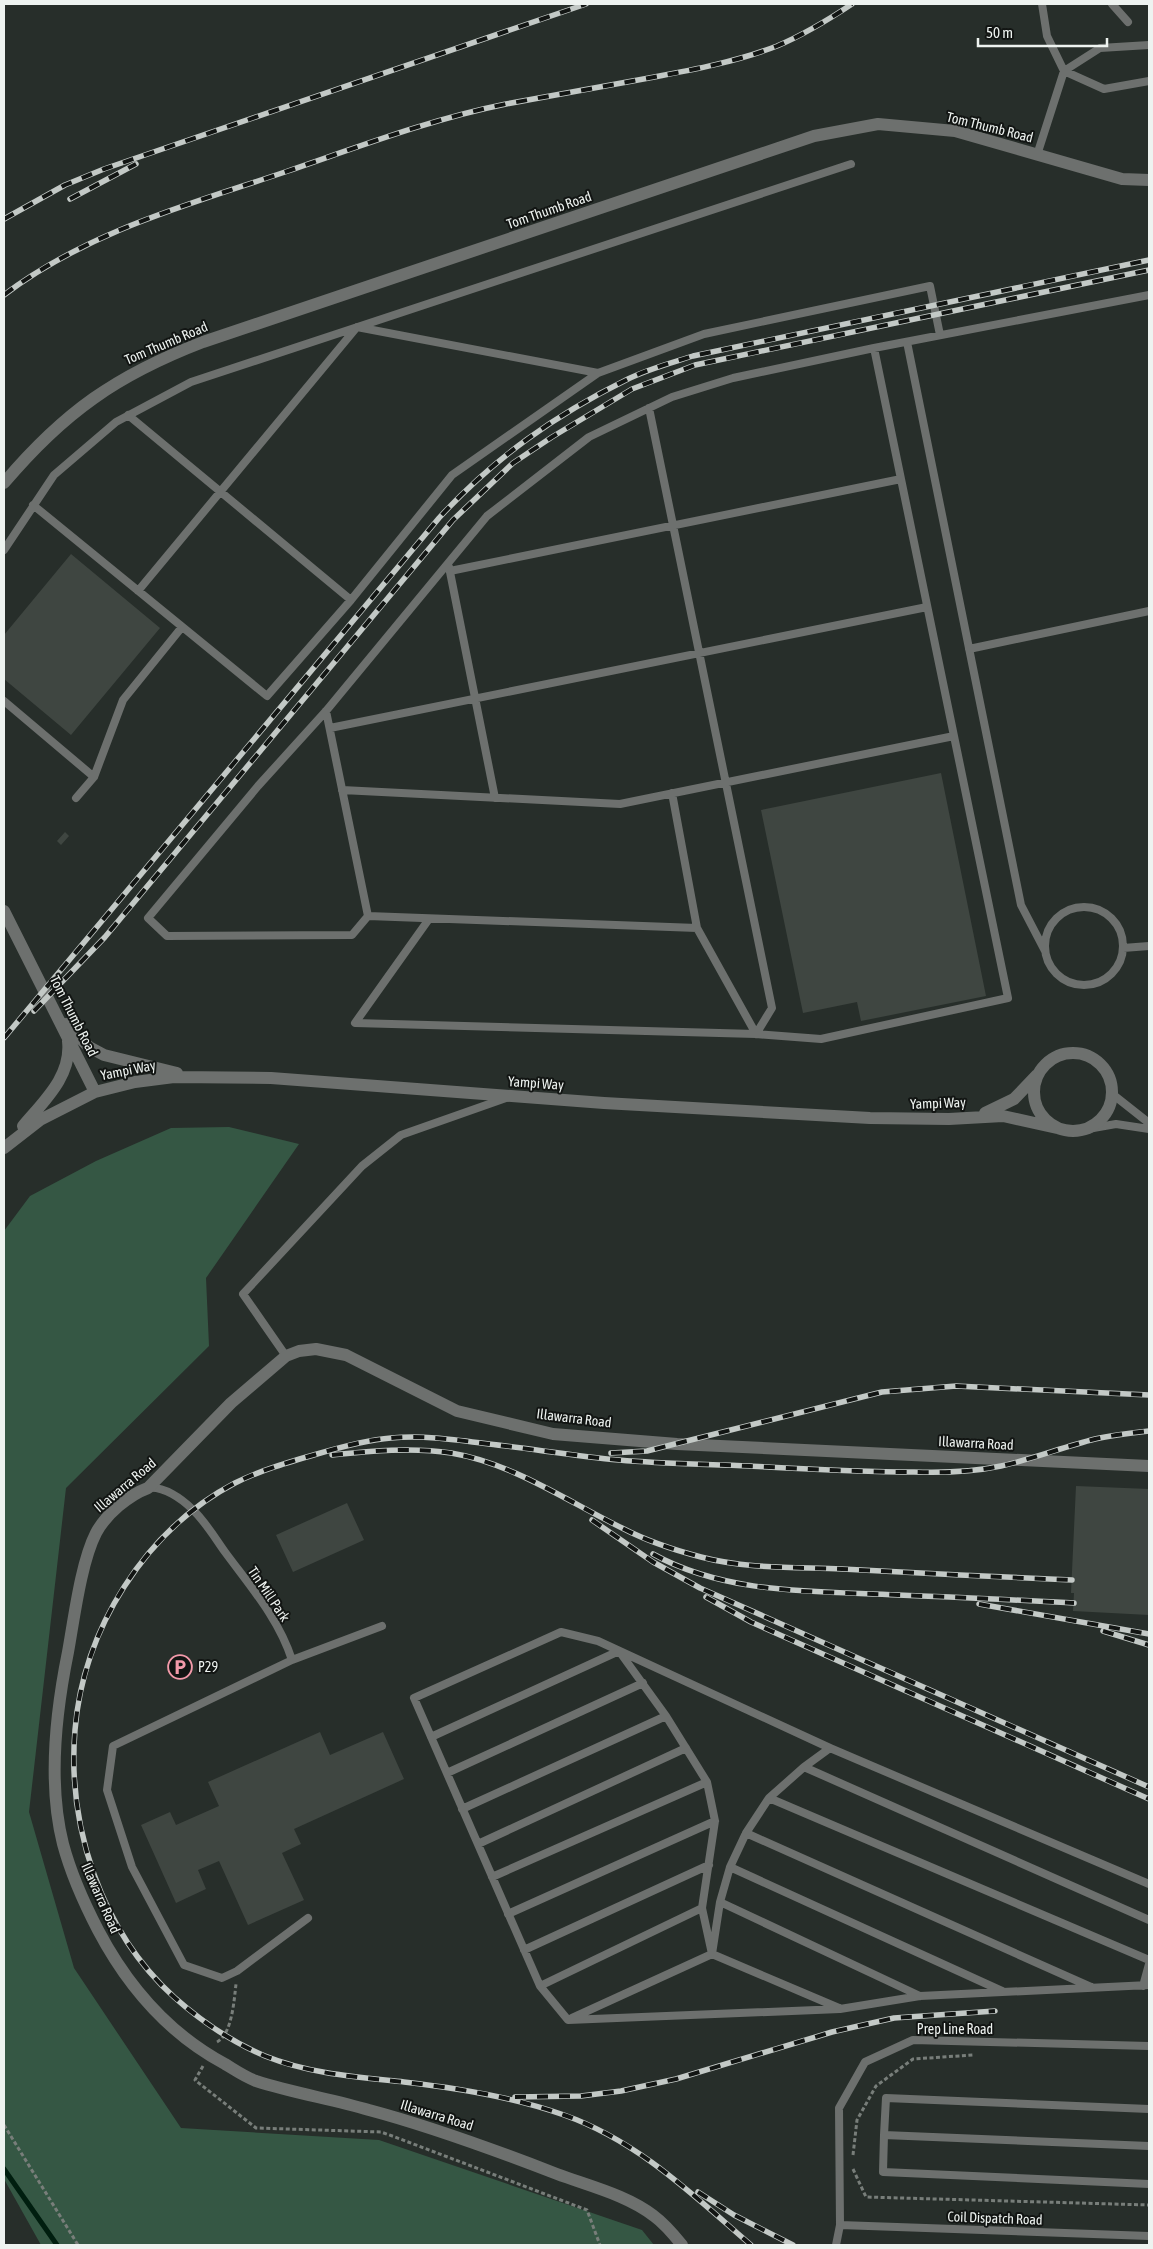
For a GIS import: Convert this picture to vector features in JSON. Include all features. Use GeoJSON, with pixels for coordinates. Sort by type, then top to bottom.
{"type":"FeatureCollection","features":[{"type":"Feature","properties":{"kind":"street","name":"Tom Thumb Road"},"geometry":{"type":"LineString","coordinates":[[4,483],[27,456],[86,402],[125,376],[164,356],[814,136],[878,124],[955,131],[1122,179],[1149,180]]}},
{"type":"Feature","properties":{"kind":"street","name":"Tom Thumb Road"},"geometry":{"type":"LineString","coordinates":[[4,911],[22,950],[59,1017],[95,1092]]}},
{"type":"Feature","properties":{"kind":"street"},"geometry":{"type":"LineString","coordinates":[[59,1017],[89,1047],[104,1055],[143,1066],[197,1077]]}},
{"type":"Feature","properties":{"kind":"street"},"geometry":{"type":"LineString","coordinates":[[4,1147],[47,1098],[63,1074],[68,1054],[66,1032]]}},
{"type":"Feature","properties":{"kind":"street","name":"Yampi Way"},"geometry":{"type":"LineString","coordinates":[[976,1116],[996,1110],[1014,1099],[1043,1068],[1057,1057],[1075,1054],[1083,1055],[1102,1067],[1109,1079],[1111,1092]]}},
{"type":"Feature","properties":{"kind":"street"},"geometry":{"type":"LineString","coordinates":[[1043,1068],[1035,1083],[1035,1101],[1043,1117],[1057,1128]]}},
{"type":"Feature","properties":{"kind":"street","name":"Yampi Way"},"geometry":{"type":"LineString","coordinates":[[95,1092],[152,1079],[197,1077],[271,1078],[510,1096],[870,1118],[1012,1117],[1073,1131],[1082,1130]]}},
{"type":"Feature","properties":{"kind":"street"},"geometry":{"type":"LineString","coordinates":[[4,1147],[52,1112],[95,1092]]}},
{"type":"Feature","properties":{"kind":"street"},"geometry":{"type":"LineString","coordinates":[[1082,1130],[1090,1127],[1103,1116],[1108,1109],[1111,1092]]}},
{"type":"Feature","properties":{"kind":"street","name":"Illawarra Road"},"geometry":{"type":"LineString","coordinates":[[682,2245],[655,2217],[616,2197],[468,2140],[370,2110],[254,2080],[190,2044],[165,2022],[144,1999],[111,1954],[87,1909],[63,1843],[57,1808],[55,1773],[65,1667],[91,1543],[106,1519],[131,1498],[148,1488],[231,1404],[286,1356],[299,1351],[316,1349],[346,1355],[457,1411],[553,1434],[678,1444],[1149,1466]]}},
{"type":"Feature","properties":{"kind":"lane"},"geometry":{"type":"LineString","coordinates":[[1042,4],[1047,36],[1064,71],[1104,89],[1149,81]]}},
{"type":"Feature","properties":{"kind":"lane"},"geometry":{"type":"LineString","coordinates":[[1112,4],[1128,22]]}},
{"type":"Feature","properties":{"kind":"lane"},"geometry":{"type":"LineString","coordinates":[[1037,155],[1064,71],[1100,48],[1149,45]]}},
{"type":"Feature","properties":{"kind":"lane"},"geometry":{"type":"LineString","coordinates":[[4,550],[54,475],[116,422],[191,382],[851,164]]}},
{"type":"Feature","properties":{"kind":"lane"},"geometry":{"type":"LineString","coordinates":[[33,506],[267,696],[351,600],[452,474],[598,374],[704,334],[930,286],[940,335]]}},
{"type":"Feature","properties":{"kind":"lane"},"geometry":{"type":"LineString","coordinates":[[368,916],[352,935],[167,936],[148,918],[258,786],[326,711],[487,516],[589,437],[672,398],[733,378],[874,348],[1149,295]]}},
{"type":"Feature","properties":{"kind":"lane"},"geometry":{"type":"LineString","coordinates":[[357,327],[598,374]]}},
{"type":"Feature","properties":{"kind":"lane"},"geometry":{"type":"LineString","coordinates":[[138,591],[357,327]]}},
{"type":"Feature","properties":{"kind":"lane"},"geometry":{"type":"LineString","coordinates":[[907,342],[1021,905],[1055,972],[1069,981],[1086,985],[1097,983],[1111,973],[1121,959],[1123,948],[1122,935],[1116,923],[1107,914],[1096,908],[1083,906],[1070,909],[1050,925],[1045,951]]}},
{"type":"Feature","properties":{"kind":"lane"},"geometry":{"type":"LineString","coordinates":[[429,918],[355,1023],[756,1034],[821,1039],[1008,998],[874,348]]}},
{"type":"Feature","properties":{"kind":"lane"},"geometry":{"type":"LineString","coordinates":[[649,408],[772,1008],[756,1034]]}},
{"type":"Feature","properties":{"kind":"lane"},"geometry":{"type":"LineString","coordinates":[[128,415],[351,600]]}},
{"type":"Feature","properties":{"kind":"lane"},"geometry":{"type":"LineString","coordinates":[[450,571],[901,479]]}},
{"type":"Feature","properties":{"kind":"lane"},"geometry":{"type":"LineString","coordinates":[[448,562],[495,798]]}},
{"type":"Feature","properties":{"kind":"lane"},"geometry":{"type":"LineString","coordinates":[[330,728],[927,607]]}},
{"type":"Feature","properties":{"kind":"lane"},"geometry":{"type":"LineString","coordinates":[[969,649],[1149,611]]}},
{"type":"Feature","properties":{"kind":"lane"},"geometry":{"type":"LineString","coordinates":[[76,798],[94,777],[123,700],[182,627]]}},
{"type":"Feature","properties":{"kind":"lane"},"geometry":{"type":"LineString","coordinates":[[4,701],[94,777]]}},
{"type":"Feature","properties":{"kind":"lane"},"geometry":{"type":"LineString","coordinates":[[326,711],[368,916]]}},
{"type":"Feature","properties":{"kind":"lane"},"geometry":{"type":"LineString","coordinates":[[342,790],[620,804],[954,736]]}},
{"type":"Feature","properties":{"kind":"lane"},"geometry":{"type":"LineString","coordinates":[[672,793],[697,928],[756,1034]]}},
{"type":"Feature","properties":{"kind":"lane"},"geometry":{"type":"LineString","coordinates":[[368,916],[697,928]]}},
{"type":"Feature","properties":{"kind":"lane"},"geometry":{"type":"LineString","coordinates":[[1123,948],[1149,946]]}},
{"type":"Feature","properties":{"kind":"lane"},"geometry":{"type":"LineString","coordinates":[[1111,1092],[1149,1123]]}},
{"type":"Feature","properties":{"kind":"lane"},"geometry":{"type":"LineString","coordinates":[[286,1356],[244,1294],[362,1166],[401,1135],[510,1096]]}},
{"type":"Feature","properties":{"kind":"lane","name":"Yampi Way"},"geometry":{"type":"LineString","coordinates":[[1082,1130],[1116,1124],[1149,1129]]}},
{"type":"Feature","properties":{"kind":"lane","name":"Tin Mill Park"},"geometry":{"type":"LineString","coordinates":[[148,1488],[155,1488],[172,1494],[193,1510],[264,1605],[287,1646],[292,1660]]}},
{"type":"Feature","properties":{"kind":"lane"},"geometry":{"type":"LineString","coordinates":[[308,1918],[237,1971],[222,1978],[184,1964],[132,1866],[107,1790],[113,1746],[292,1660],[382,1626]]}},
{"type":"Feature","properties":{"kind":"lane"},"geometry":{"type":"LineString","coordinates":[[568,2020],[540,1986],[414,1698],[561,1632],[598,1641],[830,1748],[1149,1884]]}},
{"type":"Feature","properties":{"kind":"lane"},"geometry":{"type":"LineString","coordinates":[[619,1651],[666,1716],[707,1782],[715,1821],[702,1908],[712,1954]]}},
{"type":"Feature","properties":{"kind":"lane"},"geometry":{"type":"LineString","coordinates":[[431,1737],[619,1651]]}},
{"type":"Feature","properties":{"kind":"lane"},"geometry":{"type":"LineString","coordinates":[[447,1773],[642,1683]]}},
{"type":"Feature","properties":{"kind":"lane"},"geometry":{"type":"LineString","coordinates":[[462,1808],[666,1716]]}},
{"type":"Feature","properties":{"kind":"lane"},"geometry":{"type":"LineString","coordinates":[[478,1844],[686,1748]]}},
{"type":"Feature","properties":{"kind":"lane"},"geometry":{"type":"LineString","coordinates":[[712,1954],[720,1902],[730,1867],[746,1833],[769,1798],[804,1767],[830,1748]]}},
{"type":"Feature","properties":{"kind":"lane"},"geometry":{"type":"LineString","coordinates":[[804,1767],[1149,1920]]}},
{"type":"Feature","properties":{"kind":"lane"},"geometry":{"type":"LineString","coordinates":[[492,1877],[707,1782]]}},
{"type":"Feature","properties":{"kind":"lane"},"geometry":{"type":"LineString","coordinates":[[769,1798],[1149,1960]]}},
{"type":"Feature","properties":{"kind":"lane"},"geometry":{"type":"LineString","coordinates":[[508,1914],[715,1821]]}},
{"type":"Feature","properties":{"kind":"lane"},"geometry":{"type":"LineString","coordinates":[[746,1833],[1092,1988]]}},
{"type":"Feature","properties":{"kind":"lane"},"geometry":{"type":"LineString","coordinates":[[524,1950],[709,1865]]}},
{"type":"Feature","properties":{"kind":"lane"},"geometry":{"type":"LineString","coordinates":[[730,1867],[1004,1992]]}},
{"type":"Feature","properties":{"kind":"lane"},"geometry":{"type":"LineString","coordinates":[[720,1902],[920,1996]]}},
{"type":"Feature","properties":{"kind":"lane"},"geometry":{"type":"LineString","coordinates":[[540,1986],[702,1908]]}},
{"type":"Feature","properties":{"kind":"lane"},"geometry":{"type":"LineString","coordinates":[[568,2020],[712,1954],[840,2009]]}},
{"type":"Feature","properties":{"kind":"lane"},"geometry":{"type":"LineString","coordinates":[[568,2020],[840,2009],[920,1996],[1146,1986],[1149,1964]]}},
{"type":"Feature","properties":{"kind":"lane","name":"Prep Line Road"},"geometry":{"type":"LineString","coordinates":[[836,2245],[840,2225],[839,2108],[866,2062],[913,2040],[1149,2046]]}},
{"type":"Feature","properties":{"kind":"lane"},"geometry":{"type":"LineString","coordinates":[[1149,2109],[886,2098],[883,2172],[1149,2184]]}},
{"type":"Feature","properties":{"kind":"lane"},"geometry":{"type":"LineString","coordinates":[[884,2135],[1149,2146]]}},
{"type":"Feature","properties":{"kind":"lane","name":"Coil Dispatch Road"},"geometry":{"type":"LineString","coordinates":[[840,2225],[1149,2236]]}},
{"type":"Feature","properties":{"kind":"path"},"geometry":{"type":"LineString","coordinates":[[237,1971],[233,2015],[218,2043],[216,2041],[195,2080],[256,2128],[381,2132],[396,2137],[587,2210],[600,2245]]}},
{"type":"Feature","properties":{"kind":"path"},"geometry":{"type":"LineString","coordinates":[[4,2125],[78,2245]]}},
{"type":"Feature","properties":{"kind":"green space"},"geometry":{"type":"Polygon","coordinates":[[[229,1127],[299,1144],[206,1278],[209,1346],[66,1488],[29,1812],[74,1968],[181,2128],[379,2140],[642,2230],[654,2245],[41,2245],[4,2179],[4,1231],[30,1196],[96,1161],[171,1128],[229,1127]]]}},
{"type":"Feature","properties":{"kind":"building"},"geometry":{"type":"Polygon","coordinates":[[[71,554],[160,628],[71,735],[4,679],[4,635],[71,554]]]}},
{"type":"Feature","properties":{"kind":"building"},"geometry":{"type":"Polygon","coordinates":[[[941,773],[986,996],[861,1021],[857,1002],[803,1013],[761,810],[941,773]]]}},
{"type":"Feature","properties":{"kind":"building"},"geometry":{"type":"Polygon","coordinates":[[[65,832],[69,836],[61,845],[57,841],[65,832]]]}},
{"type":"Feature","properties":{"kind":"building"},"geometry":{"type":"Polygon","coordinates":[[[1076,1486],[1149,1489],[1149,1615],[1073,1611],[1074,1593],[1071,1593],[1076,1486]]]}},
{"type":"Feature","properties":{"kind":"building"},"geometry":{"type":"Polygon","coordinates":[[[347,1503],[364,1540],[293,1572],[276,1535],[347,1503]]]}},
{"type":"Feature","properties":{"kind":"building"},"geometry":{"type":"Polygon","coordinates":[[[320,1732],[330,1755],[383,1732],[404,1779],[294,1829],[301,1844],[282,1853],[304,1900],[248,1925],[219,1861],[198,1870],[206,1889],[176,1903],[141,1825],[170,1812],[176,1825],[219,1806],[208,1782],[320,1732]]]}},
{"type":"Feature","properties":{"kind":"waterway"},"geometry":{"type":"LineString","coordinates":[[4,2169],[57,2245]]}},
{"type":"Feature","properties":{"kind":"railway"},"geometry":{"type":"LineString","coordinates":[[4,219],[65,185],[104,169],[586,4]]}},
{"type":"Feature","properties":{"kind":"railway"},"geometry":{"type":"LineString","coordinates":[[4,295],[36,273],[69,254],[139,222],[175,209],[450,117],[506,104],[698,69],[746,57],[796,37],[852,4]]}},
{"type":"Feature","properties":{"kind":"railway"},"geometry":{"type":"LineString","coordinates":[[70,199],[136,164]]}},
{"type":"Feature","properties":{"kind":"railway"},"geometry":{"type":"LineString","coordinates":[[4,1038],[439,518],[481,476],[527,439],[575,407],[628,379],[693,356],[1149,260]]}},
{"type":"Feature","properties":{"kind":"railway"},"geometry":{"type":"LineString","coordinates":[[34,1011],[105,937],[453,520],[513,463],[552,437],[632,389],[695,365],[1149,270]]}},
{"type":"Feature","properties":{"kind":"railway"},"geometry":{"type":"LineString","coordinates":[[611,1453],[647,1451],[882,1392],[956,1386],[1149,1395]]}},
{"type":"Feature","properties":{"kind":"railway"},"geometry":{"type":"LineString","coordinates":[[751,2245],[664,2171],[616,2139],[591,2126],[545,2109],[485,2094],[424,2084],[334,2074],[282,2062],[265,2056],[229,2038],[206,2023],[174,1997],[148,1971],[108,1909],[94,1875],[77,1803],[74,1766],[75,1730],[80,1693],[91,1656],[105,1620],[124,1587],[147,1555],[173,1527],[203,1503],[235,1483],[265,1470],[372,1440],[403,1437],[440,1438],[603,1458],[652,1462],[852,1471],[936,1472],[968,1471],[1001,1466],[1095,1439],[1149,1431]]}},
{"type":"Feature","properties":{"kind":"railway"},"geometry":{"type":"LineString","coordinates":[[332,1455],[421,1450],[451,1453],[474,1458],[496,1465],[539,1484],[641,1537],[661,1545],[718,1561],[771,1567],[1072,1580]]}},
{"type":"Feature","properties":{"kind":"railway"},"geometry":{"type":"LineString","coordinates":[[592,1520],[653,1562],[700,1588],[1149,1787]]}},
{"type":"Feature","properties":{"kind":"railway"},"geometry":{"type":"LineString","coordinates":[[653,1554],[681,1567],[711,1577],[741,1584],[772,1588],[836,1593],[1074,1603]]}},
{"type":"Feature","properties":{"kind":"railway"},"geometry":{"type":"LineString","coordinates":[[706,1597],[751,1622],[1149,1799]]}},
{"type":"Feature","properties":{"kind":"railway"},"geometry":{"type":"LineString","coordinates":[[979,1604],[1149,1634]]}},
{"type":"Feature","properties":{"kind":"railway"},"geometry":{"type":"LineString","coordinates":[[1103,1631],[1149,1645]]}},
{"type":"Feature","properties":{"kind":"railway"},"geometry":{"type":"LineString","coordinates":[[515,2097],[581,2096],[621,2091],[676,2079],[832,2032],[894,2018],[995,2011]]}},
{"type":"Feature","properties":{"kind":"railway"},"geometry":{"type":"LineString","coordinates":[[698,2192],[734,2215],[793,2245]]}},
{"type":"Feature","properties":{"kind":"place","name":"P29"},"geometry":{"type":"Point","coordinates":[180,1667]}}]}
